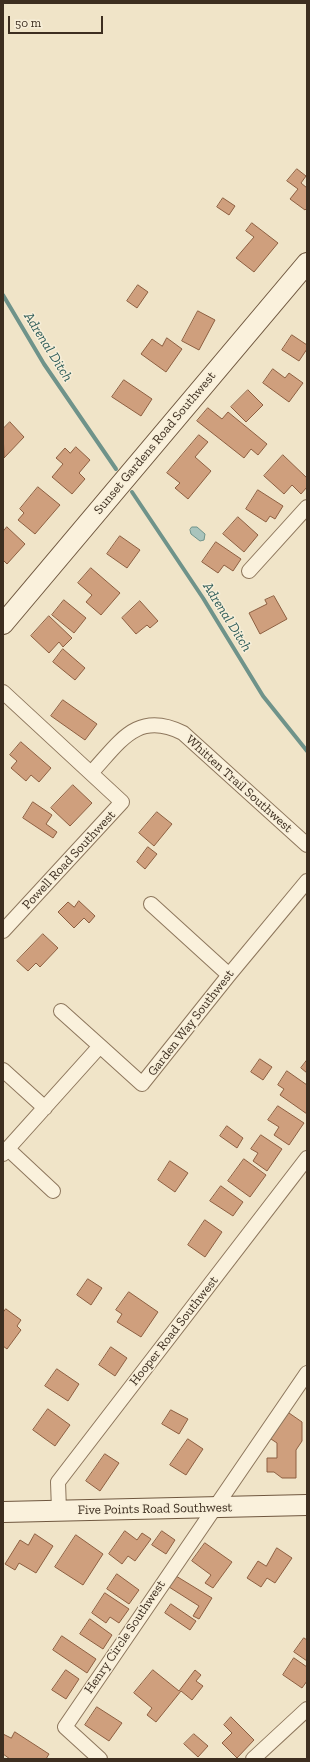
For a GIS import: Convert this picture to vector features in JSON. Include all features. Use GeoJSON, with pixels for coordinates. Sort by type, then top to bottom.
{"type":"FeatureCollection","features":[{"type":"Feature","properties":{"kind":"street","name":"Sunset Gardens Road Southwest"},"geometry":{"type":"LineString","coordinates":[[3,624],[307,263]]}},
{"type":"Feature","properties":{"kind":"street"},"geometry":{"type":"LineString","coordinates":[[249,572],[307,507]]}},
{"type":"Feature","properties":{"kind":"street","name":"Powell Road Southwest"},"geometry":{"type":"LineString","coordinates":[[3,692],[122,802],[3,931]]}},
{"type":"Feature","properties":{"kind":"street","name":"Whitten Trail Southwest"},"geometry":{"type":"LineString","coordinates":[[92,773],[127,734],[141,726],[155,724],[168,726],[183,733],[307,845]]}},
{"type":"Feature","properties":{"kind":"street","name":"Garden Way Southwest"},"geometry":{"type":"LineString","coordinates":[[100,1046],[142,1084],[229,975],[307,881]]}},
{"type":"Feature","properties":{"kind":"street"},"geometry":{"type":"LineString","coordinates":[[151,904],[229,975]]}},
{"type":"Feature","properties":{"kind":"street"},"geometry":{"type":"LineString","coordinates":[[53,1191],[6,1151],[100,1046],[61,1011]]}},
{"type":"Feature","properties":{"kind":"street"},"geometry":{"type":"LineString","coordinates":[[3,1070],[45,1108]]}},
{"type":"Feature","properties":{"kind":"street","name":"Hooper Road Southwest"},"geometry":{"type":"LineString","coordinates":[[59,1510],[58,1482],[307,1158]]}},
{"type":"Feature","properties":{"kind":"street"},"geometry":{"type":"LineString","coordinates":[[214,1508],[307,1373]]}},
{"type":"Feature","properties":{"kind":"street","name":"Five Points Road Southwest"},"geometry":{"type":"LineString","coordinates":[[3,1512],[307,1505]]}},
{"type":"Feature","properties":{"kind":"street","name":"Henry Circle Southwest"},"geometry":{"type":"LineString","coordinates":[[100,1759],[64,1727],[214,1508]]}},
{"type":"Feature","properties":{"kind":"street"},"geometry":{"type":"LineString","coordinates":[[253,1759],[307,1709]]}},
{"type":"Feature","properties":{"kind":"water"},"geometry":{"type":"Polygon","coordinates":[[[192,527],[197,527],[205,534],[204,540],[200,541],[191,534],[190,530],[192,527]]]}},
{"type":"Feature","properties":{"kind":"building"},"geometry":{"type":"Polygon","coordinates":[[[297,169],[306,176],[301,183],[307,188],[307,208],[305,210],[290,199],[298,189],[287,181],[297,169]]]}},
{"type":"Feature","properties":{"kind":"building"},"geometry":{"type":"Polygon","coordinates":[[[223,198],[235,206],[229,215],[217,207],[223,198]]]}},
{"type":"Feature","properties":{"kind":"building"},"geometry":{"type":"Polygon","coordinates":[[[252,223],[278,243],[254,272],[236,258],[254,237],[246,231],[252,223]]]}},
{"type":"Feature","properties":{"kind":"building"},"geometry":{"type":"Polygon","coordinates":[[[138,285],[148,292],[137,308],[127,301],[138,285]]]}},
{"type":"Feature","properties":{"kind":"building"},"geometry":{"type":"Polygon","coordinates":[[[198,311],[215,320],[199,350],[182,341],[198,311]]]}},
{"type":"Feature","properties":{"kind":"building"},"geometry":{"type":"Polygon","coordinates":[[[292,335],[307,345],[307,349],[299,361],[282,350],[292,335]]]}},
{"type":"Feature","properties":{"kind":"building"},"geometry":{"type":"Polygon","coordinates":[[[167,338],[182,349],[166,372],[141,354],[152,339],[162,346],[167,338]]]}},
{"type":"Feature","properties":{"kind":"building"},"geometry":{"type":"Polygon","coordinates":[[[273,369],[285,378],[289,373],[303,383],[289,402],[263,383],[273,369]]]}},
{"type":"Feature","properties":{"kind":"building"},"geometry":{"type":"Polygon","coordinates":[[[124,380],[152,399],[141,416],[112,397],[124,380]]]}},
{"type":"Feature","properties":{"kind":"building"},"geometry":{"type":"Polygon","coordinates":[[[248,390],[263,405],[246,422],[231,407],[248,390]]]}},
{"type":"Feature","properties":{"kind":"building"},"geometry":{"type":"Polygon","coordinates":[[[208,408],[222,419],[228,412],[267,444],[258,455],[251,449],[244,458],[197,421],[208,408]]]}},
{"type":"Feature","properties":{"kind":"building"},"geometry":{"type":"Polygon","coordinates":[[[10,422],[24,437],[4,458],[3,429],[10,422]]]}},
{"type":"Feature","properties":{"kind":"building"},"geometry":{"type":"Polygon","coordinates":[[[199,435],[208,442],[195,457],[211,471],[188,499],[175,488],[180,483],[167,473],[199,435]]]}},
{"type":"Feature","properties":{"kind":"building"},"geometry":{"type":"Polygon","coordinates":[[[76,447],[90,460],[79,473],[85,479],[72,494],[52,477],[63,464],[56,458],[65,448],[70,453],[76,447]]]}},
{"type":"Feature","properties":{"kind":"building"},"geometry":{"type":"Polygon","coordinates":[[[283,455],[307,478],[307,487],[301,494],[292,485],[284,494],[264,476],[283,455]]]}},
{"type":"Feature","properties":{"kind":"building"},"geometry":{"type":"Polygon","coordinates":[[[38,487],[60,505],[35,534],[18,520],[24,513],[20,509],[38,487]]]}},
{"type":"Feature","properties":{"kind":"building"},"geometry":{"type":"Polygon","coordinates":[[[258,490],[283,506],[275,519],[270,516],[266,522],[246,509],[258,490]]]}},
{"type":"Feature","properties":{"kind":"building"},"geometry":{"type":"Polygon","coordinates":[[[238,517],[258,535],[244,552],[223,534],[238,517]]]}},
{"type":"Feature","properties":{"kind":"building"},"geometry":{"type":"Polygon","coordinates":[[[7,527],[25,544],[7,564],[3,560],[3,532],[7,527]]]}},
{"type":"Feature","properties":{"kind":"building"},"geometry":{"type":"Polygon","coordinates":[[[120,536],[140,550],[127,568],[107,554],[120,536]]]}},
{"type":"Feature","properties":{"kind":"building"},"geometry":{"type":"Polygon","coordinates":[[[216,542],[241,559],[233,571],[224,565],[218,573],[202,562],[216,542]]]}},
{"type":"Feature","properties":{"kind":"building"},"geometry":{"type":"Polygon","coordinates":[[[91,568],[120,593],[101,615],[86,602],[92,595],[78,583],[91,568]]]}},
{"type":"Feature","properties":{"kind":"building"},"geometry":{"type":"Polygon","coordinates":[[[274,596],[287,619],[260,634],[249,613],[267,604],[265,600],[274,596]]]}},
{"type":"Feature","properties":{"kind":"building"},"geometry":{"type":"Polygon","coordinates":[[[64,600],[86,618],[74,633],[52,615],[64,600]]]}},
{"type":"Feature","properties":{"kind":"building"},"geometry":{"type":"Polygon","coordinates":[[[140,601],[158,621],[150,628],[147,625],[136,634],[122,618],[140,601]]]}},
{"type":"Feature","properties":{"kind":"building"},"geometry":{"type":"Polygon","coordinates":[[[49,616],[72,638],[63,647],[59,642],[49,653],[31,636],[49,616]]]}},
{"type":"Feature","properties":{"kind":"building"},"geometry":{"type":"Polygon","coordinates":[[[63,649],[85,668],[75,680],[53,662],[63,649]]]}},
{"type":"Feature","properties":{"kind":"building"},"geometry":{"type":"Polygon","coordinates":[[[63,700],[97,724],[85,740],[51,716],[63,700]]]}},
{"type":"Feature","properties":{"kind":"building"},"geometry":{"type":"Polygon","coordinates":[[[21,742],[51,768],[39,782],[31,775],[26,781],[11,768],[17,761],[10,755],[21,742]]]}},
{"type":"Feature","properties":{"kind":"building"},"geometry":{"type":"Polygon","coordinates":[[[73,785],[92,803],[70,826],[51,808],[73,785]]]}},
{"type":"Feature","properties":{"kind":"building"},"geometry":{"type":"Polygon","coordinates":[[[33,802],[52,815],[46,824],[57,832],[53,838],[23,818],[33,802]]]}},
{"type":"Feature","properties":{"kind":"building"},"geometry":{"type":"Polygon","coordinates":[[[157,812],[172,824],[154,846],[139,833],[157,812]]]}},
{"type":"Feature","properties":{"kind":"building"},"geometry":{"type":"Polygon","coordinates":[[[148,847],[157,854],[145,869],[137,862],[148,847]]]}},
{"type":"Feature","properties":{"kind":"building"},"geometry":{"type":"Polygon","coordinates":[[[79,901],[95,916],[89,923],[84,918],[74,928],[58,912],[68,902],[74,907],[79,901]]]}},
{"type":"Feature","properties":{"kind":"building"},"geometry":{"type":"Polygon","coordinates":[[[43,934],[58,948],[40,967],[36,963],[28,971],[17,961],[43,934]]]}},
{"type":"Feature","properties":{"kind":"building"},"geometry":{"type":"Polygon","coordinates":[[[260,1059],[272,1067],[263,1080],[251,1072],[260,1059]]]}},
{"type":"Feature","properties":{"kind":"building"},"geometry":{"type":"Polygon","coordinates":[[[307,1060],[307,1073],[301,1068],[307,1060]]]}},
{"type":"Feature","properties":{"kind":"building"},"geometry":{"type":"Polygon","coordinates":[[[287,1071],[307,1085],[307,1114],[280,1095],[284,1089],[278,1085],[287,1071]]]}},
{"type":"Feature","properties":{"kind":"building"},"geometry":{"type":"Polygon","coordinates":[[[278,1106],[304,1123],[289,1145],[274,1135],[279,1127],[268,1120],[278,1106]]]}},
{"type":"Feature","properties":{"kind":"building"},"geometry":{"type":"Polygon","coordinates":[[[227,1126],[243,1138],[237,1148],[220,1136],[227,1126]]]}},
{"type":"Feature","properties":{"kind":"building"},"geometry":{"type":"Polygon","coordinates":[[[261,1135],[282,1149],[267,1171],[253,1161],[258,1153],[251,1149],[261,1135]]]}},
{"type":"Feature","properties":{"kind":"building"},"geometry":{"type":"Polygon","coordinates":[[[244,1159],[266,1175],[250,1197],[228,1181],[244,1159]]]}},
{"type":"Feature","properties":{"kind":"building"},"geometry":{"type":"Polygon","coordinates":[[[170,1161],[188,1173],[175,1192],[158,1180],[170,1161]]]}},
{"type":"Feature","properties":{"kind":"building"},"geometry":{"type":"Polygon","coordinates":[[[221,1186],[243,1202],[233,1216],[210,1201],[221,1186]]]}},
{"type":"Feature","properties":{"kind":"building"},"geometry":{"type":"Polygon","coordinates":[[[205,1220],[222,1232],[205,1257],[188,1245],[205,1220]]]}},
{"type":"Feature","properties":{"kind":"building"},"geometry":{"type":"Polygon","coordinates":[[[88,1279],[102,1288],[91,1305],[77,1295],[88,1279]]]}},
{"type":"Feature","properties":{"kind":"building"},"geometry":{"type":"Polygon","coordinates":[[[129,1292],[158,1312],[141,1337],[117,1322],[122,1314],[116,1310],[129,1292]]]}},
{"type":"Feature","properties":{"kind":"building"},"geometry":{"type":"Polygon","coordinates":[[[6,1309],[21,1320],[17,1326],[21,1330],[7,1349],[3,1346],[3,1313],[6,1309]]]}},
{"type":"Feature","properties":{"kind":"building"},"geometry":{"type":"Polygon","coordinates":[[[111,1347],[127,1358],[115,1376],[99,1365],[111,1347]]]}},
{"type":"Feature","properties":{"kind":"building"},"geometry":{"type":"Polygon","coordinates":[[[57,1369],[79,1384],[68,1401],[45,1386],[57,1369]]]}},
{"type":"Feature","properties":{"kind":"building"},"geometry":{"type":"Polygon","coordinates":[[[48,1409],[70,1425],[55,1446],[33,1430],[48,1409]]]}},
{"type":"Feature","properties":{"kind":"building"},"geometry":{"type":"Polygon","coordinates":[[[171,1410],[188,1419],[179,1434],[162,1424],[171,1410]]]}},
{"type":"Feature","properties":{"kind":"building"},"geometry":{"type":"Polygon","coordinates":[[[289,1413],[302,1422],[302,1441],[296,1450],[296,1478],[282,1478],[274,1472],[267,1472],[267,1458],[277,1458],[277,1443],[271,1439],[289,1413]]]}},
{"type":"Feature","properties":{"kind":"building"},"geometry":{"type":"Polygon","coordinates":[[[188,1439],[203,1449],[186,1475],[170,1465],[188,1439]]]}},
{"type":"Feature","properties":{"kind":"building"},"geometry":{"type":"Polygon","coordinates":[[[105,1454],[119,1463],[100,1491],[86,1481],[105,1454]]]}},
{"type":"Feature","properties":{"kind":"building"},"geometry":{"type":"Polygon","coordinates":[[[125,1531],[137,1540],[142,1533],[151,1539],[135,1561],[128,1556],[122,1564],[109,1554],[125,1531]]]}},
{"type":"Feature","properties":{"kind":"building"},"geometry":{"type":"Polygon","coordinates":[[[162,1531],[175,1540],[166,1554],[152,1545],[162,1531]]]}},
{"type":"Feature","properties":{"kind":"building"},"geometry":{"type":"Polygon","coordinates":[[[35,1534],[53,1546],[36,1573],[19,1563],[15,1570],[5,1564],[20,1540],[28,1545],[35,1534]]]}},
{"type":"Feature","properties":{"kind":"building"},"geometry":{"type":"Polygon","coordinates":[[[76,1535],[103,1554],[83,1585],[55,1567],[76,1535]]]}},
{"type":"Feature","properties":{"kind":"building"},"geometry":{"type":"Polygon","coordinates":[[[205,1543],[232,1562],[213,1588],[205,1583],[211,1575],[192,1561],[205,1543]]]}},
{"type":"Feature","properties":{"kind":"building"},"geometry":{"type":"Polygon","coordinates":[[[277,1548],[292,1558],[275,1583],[267,1578],[261,1587],[247,1578],[258,1561],[266,1566],[277,1548]]]}},
{"type":"Feature","properties":{"kind":"building"},"geometry":{"type":"Polygon","coordinates":[[[117,1574],[139,1590],[129,1604],[107,1589],[117,1574]]]}},
{"type":"Feature","properties":{"kind":"building"},"geometry":{"type":"Polygon","coordinates":[[[176,1576],[212,1598],[199,1619],[193,1616],[199,1606],[169,1587],[176,1576]]]}},
{"type":"Feature","properties":{"kind":"building"},"geometry":{"type":"Polygon","coordinates":[[[105,1593],[129,1609],[119,1623],[110,1617],[106,1623],[92,1613],[105,1593]]]}},
{"type":"Feature","properties":{"kind":"building"},"geometry":{"type":"Polygon","coordinates":[[[171,1604],[196,1621],[190,1630],[165,1613],[171,1604]]]}},
{"type":"Feature","properties":{"kind":"building"},"geometry":{"type":"Polygon","coordinates":[[[90,1619],[112,1635],[103,1649],[80,1634],[90,1619]]]}},
{"type":"Feature","properties":{"kind":"building"},"geometry":{"type":"Polygon","coordinates":[[[62,1636],[96,1659],[87,1673],[53,1650],[62,1636]]]}},
{"type":"Feature","properties":{"kind":"building"},"geometry":{"type":"Polygon","coordinates":[[[304,1638],[307,1640],[307,1661],[294,1652],[304,1638]]]}},
{"type":"Feature","properties":{"kind":"building"},"geometry":{"type":"Polygon","coordinates":[[[294,1658],[307,1667],[307,1681],[302,1688],[283,1675],[294,1658]]]}},
{"type":"Feature","properties":{"kind":"building"},"geometry":{"type":"Polygon","coordinates":[[[66,1670],[79,1679],[66,1699],[52,1690],[66,1670]]]}},
{"type":"Feature","properties":{"kind":"building"},"geometry":{"type":"Polygon","coordinates":[[[153,1670],[179,1691],[195,1670],[201,1675],[196,1681],[203,1686],[192,1700],[181,1691],[156,1722],[147,1715],[152,1708],[134,1693],[153,1670]]]}},
{"type":"Feature","properties":{"kind":"building"},"geometry":{"type":"Polygon","coordinates":[[[97,1707],[122,1723],[109,1741],[85,1725],[97,1707]]]}},
{"type":"Feature","properties":{"kind":"building"},"geometry":{"type":"Polygon","coordinates":[[[231,1717],[254,1740],[237,1758],[222,1743],[232,1733],[224,1725],[231,1717]]]}},
{"type":"Feature","properties":{"kind":"building"},"geometry":{"type":"Polygon","coordinates":[[[15,1732],[49,1754],[46,1759],[10,1759],[3,1754],[3,1734],[11,1738],[15,1732]]]}},
{"type":"Feature","properties":{"kind":"building"},"geometry":{"type":"Polygon","coordinates":[[[194,1734],[208,1746],[198,1757],[184,1744],[194,1734]]]}},
{"type":"Feature","properties":{"kind":"waterway","name":"Adrenal Ditch"},"geometry":{"type":"LineString","coordinates":[[3,295],[44,364],[116,469]]}},
{"type":"Feature","properties":{"kind":"waterway","name":"Adrenal Ditch"},"geometry":{"type":"LineString","coordinates":[[132,492],[203,598],[263,696],[307,751]]}}]}
